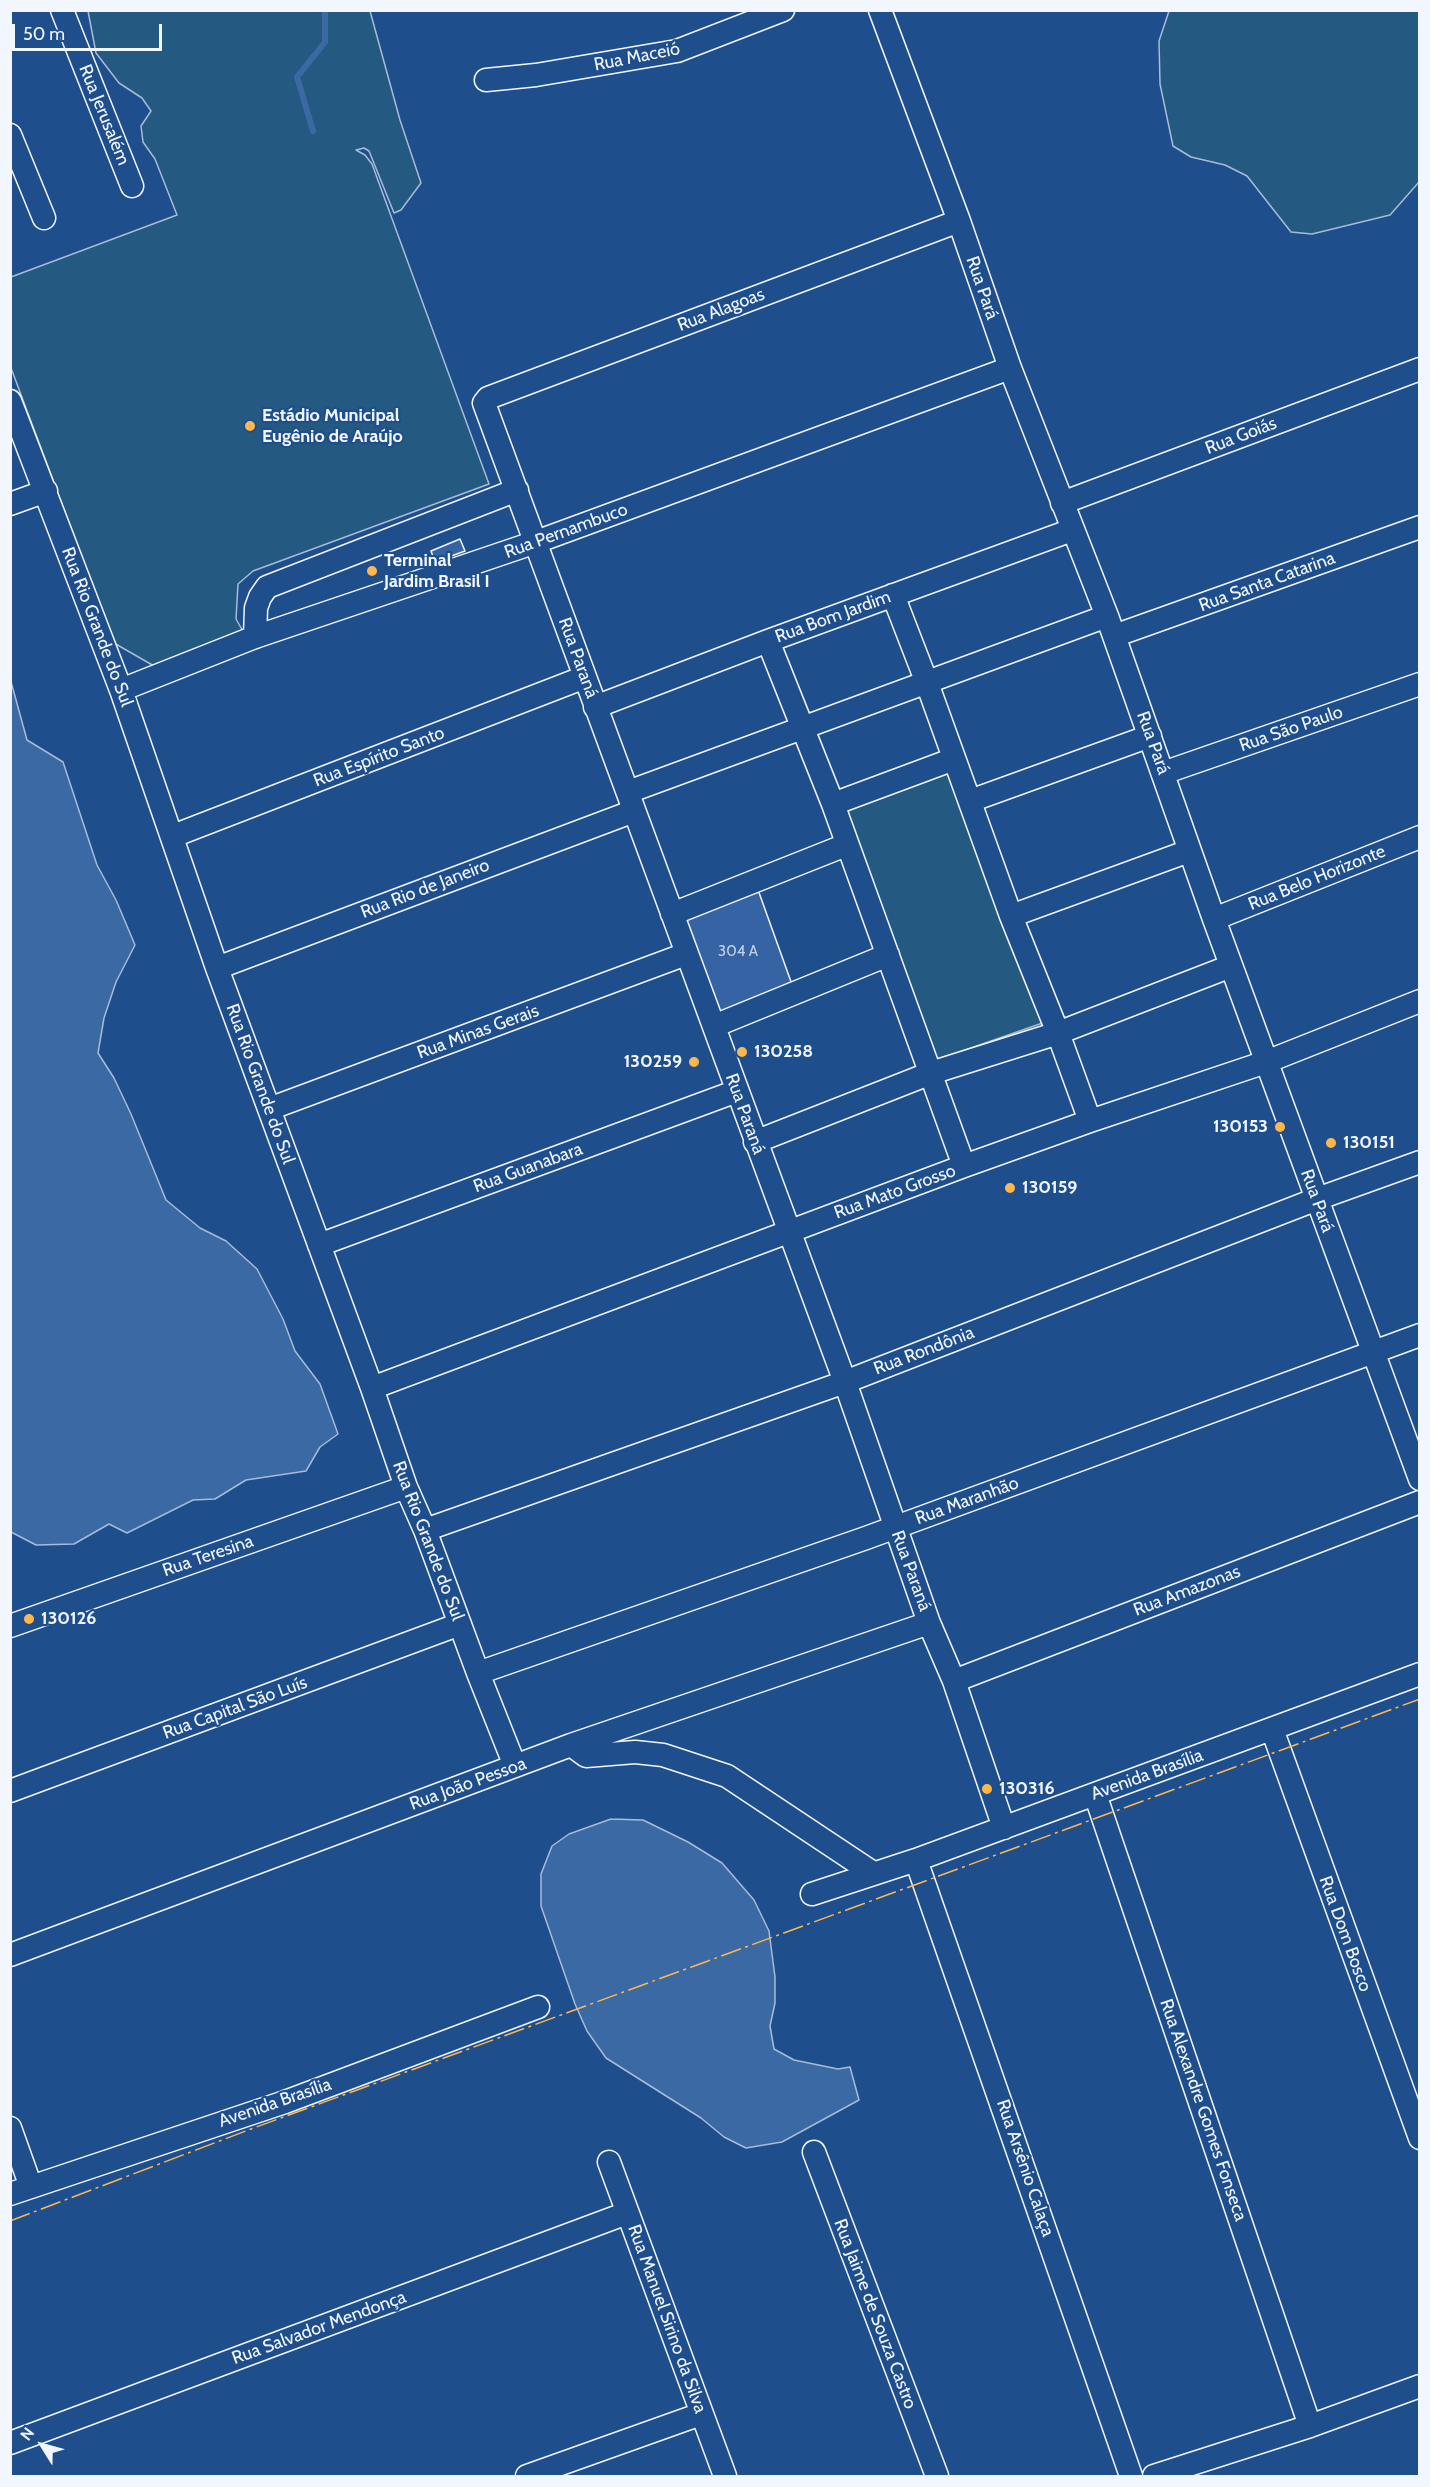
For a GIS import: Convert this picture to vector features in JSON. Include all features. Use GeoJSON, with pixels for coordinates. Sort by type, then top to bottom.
{"type":"FeatureCollection","features":[{"type":"Feature","properties":{"kind":"street","name":"Rua Jerusalém"},"geometry":{"type":"LineString","coordinates":[[62,10],[132,186]]}},
{"type":"Feature","properties":{"kind":"street","name":"Rua Maceió"},"geometry":{"type":"LineString","coordinates":[[486,80],[536,75],[677,51],[783,10]]}},
{"type":"Feature","properties":{"kind":"street","name":"Rua Pará"},"geometry":{"type":"LineString","coordinates":[[880,10],[959,221],[1010,368],[1111,626],[1189,851],[1419,1479]]}},
{"type":"Feature","properties":{"kind":"street"},"geometry":{"type":"LineString","coordinates":[[10,135],[44,218]]}},
{"type":"Feature","properties":{"kind":"street","name":"Rua Alagoas"},"geometry":{"type":"LineString","coordinates":[[484,401],[959,221]]}},
{"type":"Feature","properties":{"kind":"street","name":"Rua Pernambuco"},"geometry":{"type":"LineString","coordinates":[[121,690],[255,637],[536,542],[1010,368]]}},
{"type":"Feature","properties":{"kind":"street","name":"Rua Goiás"},"geometry":{"type":"LineString","coordinates":[[1062,503],[1419,369]]}},
{"type":"Feature","properties":{"kind":"street","name":"Rua Rio Grande do Sul"},"geometry":{"type":"LineString","coordinates":[[10,400],[121,690],[217,968],[372,1388],[406,1487],[425,1530],[515,1766]]}},
{"type":"Feature","properties":{"kind":"street","name":"Rua Paraná"},"geometry":{"type":"LineString","coordinates":[[484,401],[845,1382],[929,1623],[954,1681],[1004,1828]]}},
{"type":"Feature","properties":{"kind":"street"},"geometry":{"type":"LineString","coordinates":[[255,637],[256,608],[267,587],[517,490]]}},
{"type":"Feature","properties":{"kind":"street"},"geometry":{"type":"LineString","coordinates":[[10,504],[46,491]]}},
{"type":"Feature","properties":{"kind":"street","name":"Rua Santa Catarina"},"geometry":{"type":"LineString","coordinates":[[927,683],[1419,527]]}},
{"type":"Feature","properties":{"kind":"street","name":"Rua Bom Jardim"},"geometry":{"type":"LineString","coordinates":[[595,707],[768,640],[1072,530]]}},
{"type":"Feature","properties":{"kind":"street"},"geometry":{"type":"LineString","coordinates":[[893,595],[1011,916],[1090,1120]]}},
{"type":"Feature","properties":{"kind":"street"},"geometry":{"type":"LineString","coordinates":[[768,640],[833,804],[964,1166]]}},
{"type":"Feature","properties":{"kind":"street","name":"Rua Espírito Santo"},"geometry":{"type":"LineString","coordinates":[[173,836],[585,677]]}},
{"type":"Feature","properties":{"kind":"street","name":"Rua Rio de Janeiro"},"geometry":{"type":"LineString","coordinates":[[217,968],[631,801],[801,728],[927,683]]}},
{"type":"Feature","properties":{"kind":"street","name":"Rua São Paulo"},"geometry":{"type":"LineString","coordinates":[[1163,773],[1419,684]]}},
{"type":"Feature","properties":{"kind":"street"},"geometry":{"type":"LineString","coordinates":[[970,801],[1150,736]]}},
{"type":"Feature","properties":{"kind":"street"},"geometry":{"type":"LineString","coordinates":[[833,804],[954,759]]}},
{"type":"Feature","properties":{"kind":"street","name":"Rua Belo Horizonte"},"geometry":{"type":"LineString","coordinates":[[1214,919],[1419,837]]}},
{"type":"Feature","properties":{"kind":"street"},"geometry":{"type":"LineString","coordinates":[[672,914],[846,845]]}},
{"type":"Feature","properties":{"kind":"street"},"geometry":{"type":"LineString","coordinates":[[1011,916],[1189,851]]}},
{"type":"Feature","properties":{"kind":"street","name":"Rua Minas Gerais"},"geometry":{"type":"LineString","coordinates":[[269,1109],[686,954]]}},
{"type":"Feature","properties":{"kind":"street"},"geometry":{"type":"LineString","coordinates":[[714,1026],[888,955]]}},
{"type":"Feature","properties":{"kind":"street"},"geometry":{"type":"LineString","coordinates":[[755,1142],[931,1072],[1058,1033],[1231,966]]}},
{"type":"Feature","properties":{"kind":"street","name":"Rua Mato Grosso"},"geometry":{"type":"LineString","coordinates":[[372,1388],[1090,1120],[1266,1062],[1419,1001]]}},
{"type":"Feature","properties":{"kind":"street","name":"Rua Guanabara"},"geometry":{"type":"LineString","coordinates":[[319,1245],[737,1091]]}},
{"type":"Feature","properties":{"kind":"street","name":"Rua Rondônia"},"geometry":{"type":"LineString","coordinates":[[425,1530],[845,1382],[1317,1199],[1419,1162]]}},
{"type":"Feature","properties":{"kind":"street","name":"Rua Maranhão"},"geometry":{"type":"LineString","coordinates":[[478,1673],[895,1527],[1419,1335]]}},
{"type":"Feature","properties":{"kind":"street","name":"Rua Teresina"},"geometry":{"type":"LineString","coordinates":[[10,1626],[406,1487]]}},
{"type":"Feature","properties":{"kind":"street","name":"Rua Amazonas"},"geometry":{"type":"LineString","coordinates":[[954,1681],[1419,1502]]}},
{"type":"Feature","properties":{"kind":"street","name":"Rua João Pessoa"},"geometry":{"type":"LineString","coordinates":[[10,1954],[571,1745],[929,1623]]}},
{"type":"Feature","properties":{"kind":"street","name":"Rua Capital São Luís"},"geometry":{"type":"LineString","coordinates":[[10,1791],[460,1624]]}},
{"type":"Feature","properties":{"kind":"street","name":"Avenida Brasília"},"geometry":{"type":"LineString","coordinates":[[812,1894],[916,1860],[1419,1674]]}},
{"type":"Feature","properties":{"kind":"street","name":"Rua Dom Bosco"},"geometry":{"type":"LineString","coordinates":[[1272,1729],[1419,2138]]}},
{"type":"Feature","properties":{"kind":"street"},"geometry":{"type":"LineString","coordinates":[[571,1745],[586,1756],[635,1752],[663,1755],[727,1776],[873,1873]]}},
{"type":"Feature","properties":{"kind":"street","name":"Rua Alexandre Gomes Fonseca"},"geometry":{"type":"LineString","coordinates":[[1095,1794],[1310,2426]]}},
{"type":"Feature","properties":{"kind":"street","name":"Rua Arsênio Calaça"},"geometry":{"type":"LineString","coordinates":[[916,1860],[1131,2476]]}},
{"type":"Feature","properties":{"kind":"street","name":"Avenida Brasília"},"geometry":{"type":"LineString","coordinates":[[21,2190],[285,2102],[538,2007]]}},
{"type":"Feature","properties":{"kind":"street"},"geometry":{"type":"LineString","coordinates":[[10,2128],[21,2190]]}},
{"type":"Feature","properties":{"kind":"street","name":"Rua Jaime de Souza Castro"},"geometry":{"type":"LineString","coordinates":[[814,2152],[937,2476]]}},
{"type":"Feature","properties":{"kind":"street","name":"Rua Manuel Sirino da Silva"},"geometry":{"type":"LineString","coordinates":[[609,2162],[725,2476]]}},
{"type":"Feature","properties":{"kind":"street","name":"Rua Salvador Mendonça"},"geometry":{"type":"LineString","coordinates":[[10,2443],[627,2213]]}},
{"type":"Feature","properties":{"kind":"street"},"geometry":{"type":"LineString","coordinates":[[1154,2476],[1310,2426],[1419,2386]]}},
{"type":"Feature","properties":{"kind":"street"},"geometry":{"type":"LineString","coordinates":[[528,2476],[701,2414]]}},
{"type":"Feature","properties":{"kind":"shaded area","name":"Estádio Municipal Eugênio de Araújo"},"geometry":{"type":"Polygon","coordinates":[[[88,11],[370,11],[400,120],[421,183],[401,210],[394,213],[369,151],[364,148],[356,150],[365,155],[372,164],[489,484],[253,571],[238,584],[236,619],[244,633],[154,666],[114,643],[11,368],[11,277],[177,215],[155,159],[143,142],[141,126],[151,111],[142,98],[119,83],[96,53],[88,11]]]}},
{"type":"Feature","properties":{"kind":"shaded area"},"geometry":{"type":"Polygon","coordinates":[[[1169,11],[1419,11],[1419,182],[1390,215],[1312,234],[1291,232],[1247,176],[1225,165],[1191,157],[1173,146],[1160,84],[1159,41],[1169,11]]]}},
{"type":"Feature","properties":{"kind":"shaded area"},"geometry":{"type":"Polygon","coordinates":[[[10,678],[27,740],[63,762],[97,865],[116,900],[135,945],[116,982],[104,1018],[98,1053],[114,1078],[131,1114],[166,1200],[200,1228],[226,1241],[257,1269],[283,1319],[295,1351],[320,1384],[338,1434],[320,1447],[306,1471],[246,1480],[215,1499],[193,1500],[127,1533],[109,1524],[74,1544],[36,1545],[11,1532],[10,678]]]}},
{"type":"Feature","properties":{"kind":"shaded area"},"geometry":{"type":"Polygon","coordinates":[[[956,761],[1051,1020],[934,1061],[842,809],[956,761]]]}},
{"type":"Feature","properties":{"kind":"shaded area"},"geometry":{"type":"Polygon","coordinates":[[[611,1819],[643,1820],[688,1842],[722,1863],[754,1900],[769,1931],[775,1977],[775,2003],[770,2026],[774,2049],[794,2060],[838,2069],[850,2067],[859,2100],[782,2142],[746,2148],[724,2137],[701,2118],[606,2058],[587,2031],[575,2004],[541,1906],[541,1874],[552,1846],[569,1834],[611,1819]]]}},
{"type":"Feature","properties":{"kind":"building"},"geometry":{"type":"Polygon","coordinates":[[[460,539],[465,551],[435,562],[431,551],[460,539]]]}},
{"type":"Feature","properties":{"kind":"building"},"geometry":{"type":"Polygon","coordinates":[[[757,887],[794,990],[720,1020],[682,914],[757,887]]]}},
{"type":"Feature","properties":{"kind":"waterway"},"geometry":{"type":"LineString","coordinates":[[313,131],[297,77],[325,42],[325,10]]}},
{"type":"Feature","properties":{"kind":"power"},"geometry":{"type":"LineString","coordinates":[[10,2221],[251,2129],[1420,1699]]}},
{"type":"Feature","properties":{"kind":"place","name":"Estádio Municipal Eugênio de Araújo"},"geometry":{"type":"Point","coordinates":[250,426]}},
{"type":"Feature","properties":{"kind":"place","name":"Terminal Jardim Brasil I"},"geometry":{"type":"Point","coordinates":[372,571]}},
{"type":"Feature","properties":{"kind":"place","name":"130258"},"geometry":{"type":"Point","coordinates":[742,1052]}},
{"type":"Feature","properties":{"kind":"place","name":"130259"},"geometry":{"type":"Point","coordinates":[694,1062]}},
{"type":"Feature","properties":{"kind":"place","name":"130153"},"geometry":{"type":"Point","coordinates":[1280,1127]}},
{"type":"Feature","properties":{"kind":"place","name":"130151"},"geometry":{"type":"Point","coordinates":[1331,1143]}},
{"type":"Feature","properties":{"kind":"place","name":"130159"},"geometry":{"type":"Point","coordinates":[1010,1188]}},
{"type":"Feature","properties":{"kind":"place","name":"130126"},"geometry":{"type":"Point","coordinates":[29,1619]}},
{"type":"Feature","properties":{"kind":"place","name":"130316"},"geometry":{"type":"Point","coordinates":[987,1789]}}]}
